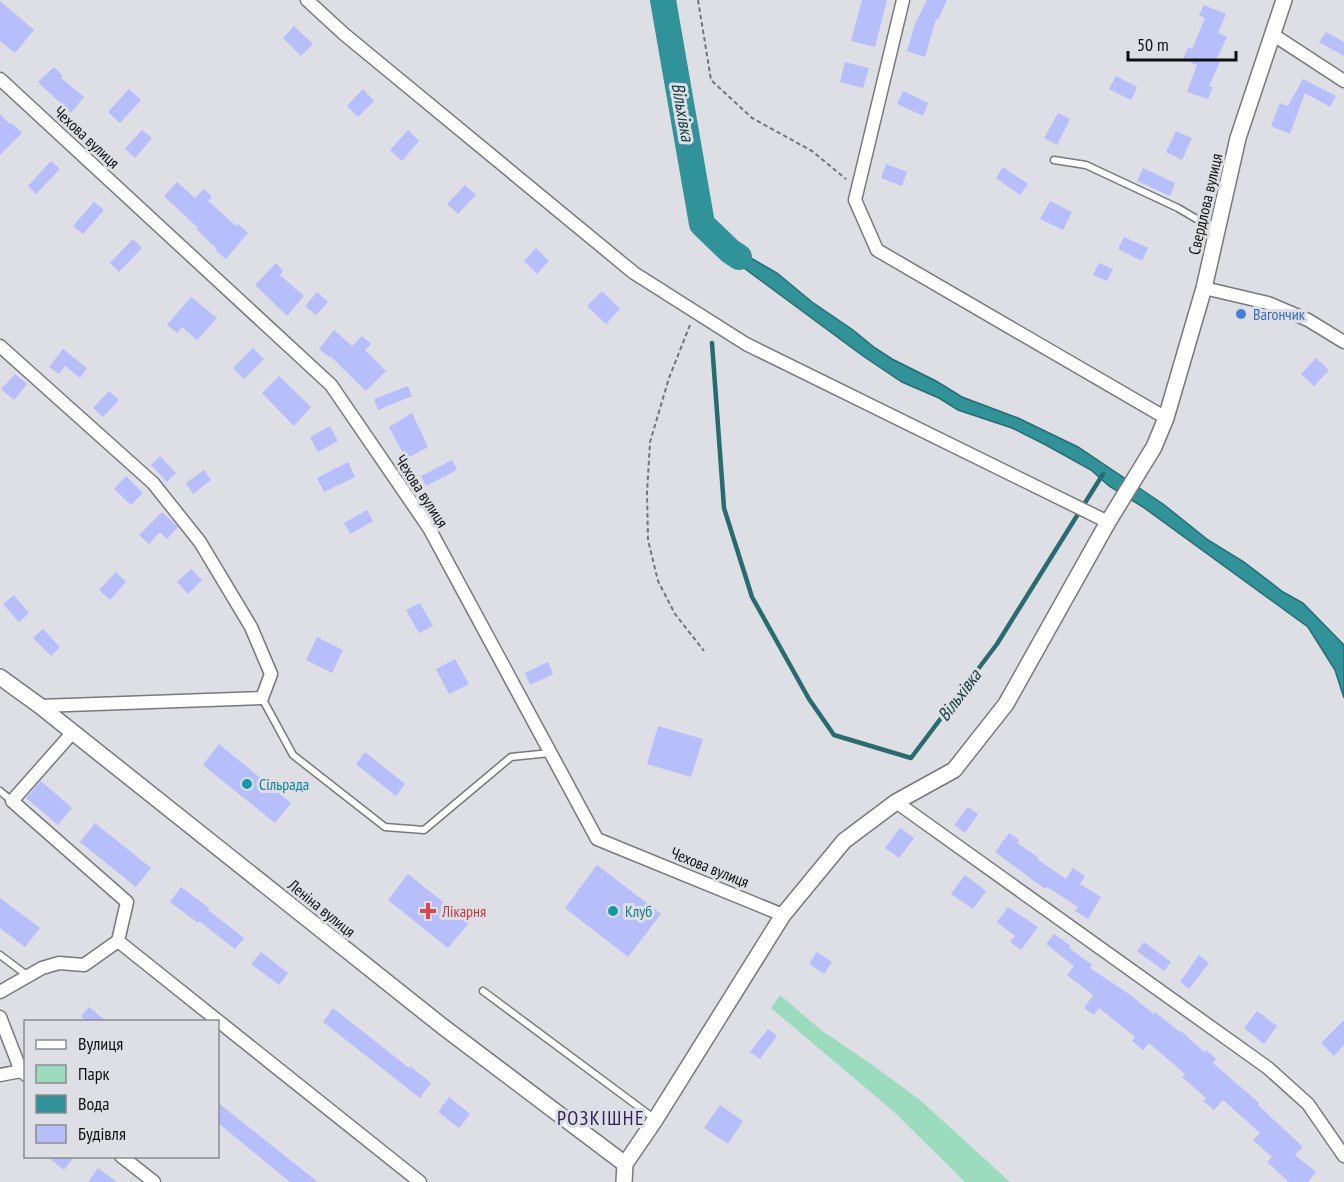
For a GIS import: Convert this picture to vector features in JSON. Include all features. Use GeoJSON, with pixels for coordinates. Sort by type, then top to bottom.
{"type":"FeatureCollection","features":[{"type":"Feature","properties":{"kind":"street"},"geometry":{"type":"LineString","coordinates":[[903,0],[855,200],[877,250],[1166,418]]}},
{"type":"Feature","properties":{"kind":"street","name":"Свердлова вулиця"},"geometry":{"type":"LineString","coordinates":[[625,1164],[783,915],[844,841],[896,802],[954,770],[1005,704],[1108,522],[1154,447],[1166,418],[1204,288],[1238,138],[1284,0]]}},
{"type":"Feature","properties":{"kind":"street"},"geometry":{"type":"LineString","coordinates":[[309,1],[344,34],[634,273],[746,344],[1108,522]]}},
{"type":"Feature","properties":{"kind":"street"},"geometry":{"type":"LineString","coordinates":[[1272,34],[1344,81]]}},
{"type":"Feature","properties":{"kind":"street","name":"Чехова вулиця"},"geometry":{"type":"LineString","coordinates":[[0,79],[331,385],[429,528],[597,839],[783,915]]}},
{"type":"Feature","properties":{"kind":"street"},"geometry":{"type":"LineString","coordinates":[[1204,288],[1268,303],[1308,320],[1344,342]]}},
{"type":"Feature","properties":{"kind":"street"},"geometry":{"type":"LineString","coordinates":[[0,346],[153,483],[200,542],[251,627],[271,674],[262,699],[40,706]]}},
{"type":"Feature","properties":{"kind":"street","name":"Леніна вулиця"},"geometry":{"type":"LineString","coordinates":[[0,677],[73,732],[442,1026],[625,1164]]}},
{"type":"Feature","properties":{"kind":"street"},"geometry":{"type":"LineString","coordinates":[[0,992],[42,968],[59,963],[84,965],[118,941],[127,902],[12,801],[73,732]]}},
{"type":"Feature","properties":{"kind":"street"},"geometry":{"type":"LineString","coordinates":[[896,802],[1268,1068],[1308,1104],[1344,1156]]}},
{"type":"Feature","properties":{"kind":"street"},"geometry":{"type":"LineString","coordinates":[[118,941],[217,1020]]}},
{"type":"Feature","properties":{"kind":"street"},"geometry":{"type":"LineString","coordinates":[[0,1017],[23,1073],[0,1075]]}},
{"type":"Feature","properties":{"kind":"street"},"geometry":{"type":"LineString","coordinates":[[219,1022],[420,1182]]}},
{"type":"Feature","properties":{"kind":"street"},"geometry":{"type":"LineString","coordinates":[[124,1158],[154,1182]]}},
{"type":"Feature","properties":{"kind":"street"},"geometry":{"type":"LineString","coordinates":[[624,1182],[625,1164]]}},
{"type":"Feature","properties":{"kind":"lane"},"geometry":{"type":"LineString","coordinates":[[1054,160],[1086,165],[1178,208],[1217,231]]}},
{"type":"Feature","properties":{"kind":"lane"},"geometry":{"type":"LineString","coordinates":[[262,699],[293,755],[386,827],[424,830],[511,758],[550,753]]}},
{"type":"Feature","properties":{"kind":"lane"},"geometry":{"type":"LineString","coordinates":[[0,791],[12,801]]}},
{"type":"Feature","properties":{"kind":"lane"},"geometry":{"type":"LineString","coordinates":[[0,955],[28,976]]}},
{"type":"Feature","properties":{"kind":"lane"},"geometry":{"type":"LineString","coordinates":[[483,991],[655,1120]]}},
{"type":"Feature","properties":{"kind":"path"},"geometry":{"type":"LineString","coordinates":[[698,0],[711,80],[752,118],[812,151],[858,189]]}},
{"type":"Feature","properties":{"kind":"path"},"geometry":{"type":"LineString","coordinates":[[696,311],[669,378],[650,442],[647,493],[648,540],[658,581],[675,614],[704,651]]}},
{"type":"Feature","properties":{"kind":"green space"},"geometry":{"type":"Polygon","coordinates":[[[780,995],[821,1030],[920,1100],[1010,1182],[965,1182],[893,1111],[771,1008],[780,995]]]}},
{"type":"Feature","properties":{"kind":"water"},"geometry":{"type":"Polygon","coordinates":[[[717,232],[744,254],[777,273],[812,302],[892,359],[962,397],[1018,418],[1078,447],[1163,504],[1208,540],[1244,562],[1283,592],[1303,603],[1344,645],[1344,698],[1335,670],[1308,627],[1143,507],[1109,486],[1091,470],[1012,428],[958,410],[939,398],[902,382],[863,356],[725,254],[709,238],[717,232]]]}},
{"type":"Feature","properties":{"kind":"building"},"geometry":{"type":"Polygon","coordinates":[[[862,0],[887,0],[875,47],[851,41],[862,0]]]}},
{"type":"Feature","properties":{"kind":"building"},"geometry":{"type":"Polygon","coordinates":[[[927,0],[947,0],[938,20],[936,19],[925,57],[907,51],[915,24],[927,0]]]}},
{"type":"Feature","properties":{"kind":"building"},"geometry":{"type":"Polygon","coordinates":[[[0,1],[34,30],[15,53],[0,41],[0,1]]]}},
{"type":"Feature","properties":{"kind":"building"},"geometry":{"type":"Polygon","coordinates":[[[1204,5],[1226,14],[1218,33],[1227,37],[1216,60],[1220,62],[1209,86],[1213,87],[1208,99],[1187,92],[1197,65],[1183,59],[1188,47],[1192,49],[1205,18],[1199,15],[1204,5]]]}},
{"type":"Feature","properties":{"kind":"building"},"geometry":{"type":"Polygon","coordinates":[[[294,26],[313,44],[301,56],[283,38],[294,26]]]}},
{"type":"Feature","properties":{"kind":"building"},"geometry":{"type":"Polygon","coordinates":[[[1326,32],[1344,42],[1344,56],[1319,42],[1326,32]]]}},
{"type":"Feature","properties":{"kind":"building"},"geometry":{"type":"Polygon","coordinates":[[[845,62],[869,68],[863,88],[840,82],[845,62]]]}},
{"type":"Feature","properties":{"kind":"building"},"geometry":{"type":"Polygon","coordinates":[[[54,67],[63,76],[61,78],[84,97],[71,113],[38,82],[54,67]]]}},
{"type":"Feature","properties":{"kind":"building"},"geometry":{"type":"Polygon","coordinates":[[[1116,76],[1137,87],[1131,100],[1109,89],[1116,76]]]}},
{"type":"Feature","properties":{"kind":"building"},"geometry":{"type":"Polygon","coordinates":[[[1303,79],[1336,96],[1330,107],[1305,93],[1290,134],[1271,126],[1280,103],[1288,106],[1303,79]]]}},
{"type":"Feature","properties":{"kind":"building"},"geometry":{"type":"Polygon","coordinates":[[[129,89],[141,100],[120,123],[108,112],[129,89]]]}},
{"type":"Feature","properties":{"kind":"building"},"geometry":{"type":"Polygon","coordinates":[[[363,89],[374,101],[358,117],[347,106],[363,89]]]}},
{"type":"Feature","properties":{"kind":"building"},"geometry":{"type":"Polygon","coordinates":[[[903,91],[928,103],[923,116],[897,104],[903,91]]]}},
{"type":"Feature","properties":{"kind":"building"},"geometry":{"type":"Polygon","coordinates":[[[1058,113],[1070,119],[1057,145],[1044,138],[1058,113]]]}},
{"type":"Feature","properties":{"kind":"building"},"geometry":{"type":"Polygon","coordinates":[[[0,114],[22,133],[0,155],[0,114]]]}},
{"type":"Feature","properties":{"kind":"building"},"geometry":{"type":"Polygon","coordinates":[[[142,130],[152,138],[135,158],[125,149],[142,130]]]}},
{"type":"Feature","properties":{"kind":"building"},"geometry":{"type":"Polygon","coordinates":[[[408,130],[419,141],[402,161],[390,150],[408,130]]]}},
{"type":"Feature","properties":{"kind":"building"},"geometry":{"type":"Polygon","coordinates":[[[1176,131],[1192,138],[1182,160],[1166,152],[1176,131]]]}},
{"type":"Feature","properties":{"kind":"building"},"geometry":{"type":"Polygon","coordinates":[[[51,161],[60,169],[36,194],[28,186],[51,161]]]}},
{"type":"Feature","properties":{"kind":"building"},"geometry":{"type":"Polygon","coordinates":[[[886,164],[907,172],[902,186],[881,178],[886,164]]]}},
{"type":"Feature","properties":{"kind":"building"},"geometry":{"type":"Polygon","coordinates":[[[1003,167],[1028,184],[1020,195],[996,178],[1003,167]]]}},
{"type":"Feature","properties":{"kind":"building"},"geometry":{"type":"Polygon","coordinates":[[[1143,168],[1175,183],[1170,196],[1137,181],[1143,168]]]}},
{"type":"Feature","properties":{"kind":"building"},"geometry":{"type":"Polygon","coordinates":[[[177,182],[195,198],[204,189],[212,197],[208,201],[236,226],[238,224],[248,233],[226,259],[164,196],[177,182]]]}},
{"type":"Feature","properties":{"kind":"building"},"geometry":{"type":"Polygon","coordinates":[[[465,185],[476,195],[458,214],[447,204],[465,185]]]}},
{"type":"Feature","properties":{"kind":"building"},"geometry":{"type":"Polygon","coordinates":[[[1050,201],[1072,212],[1063,230],[1040,219],[1050,201]]]}},
{"type":"Feature","properties":{"kind":"building"},"geometry":{"type":"Polygon","coordinates":[[[94,202],[104,210],[83,234],[73,226],[94,202]]]}},
{"type":"Feature","properties":{"kind":"building"},"geometry":{"type":"Polygon","coordinates":[[[1124,237],[1148,248],[1142,261],[1118,249],[1124,237]]]}},
{"type":"Feature","properties":{"kind":"building"},"geometry":{"type":"Polygon","coordinates":[[[133,239],[142,248],[119,272],[110,263],[133,239]]]}},
{"type":"Feature","properties":{"kind":"building"},"geometry":{"type":"Polygon","coordinates":[[[536,248],[549,261],[537,274],[524,261],[536,248]]]}},
{"type":"Feature","properties":{"kind":"building"},"geometry":{"type":"Polygon","coordinates":[[[276,263],[283,271],[280,275],[304,296],[287,316],[255,285],[276,263]]]}},
{"type":"Feature","properties":{"kind":"building"},"geometry":{"type":"Polygon","coordinates":[[[1099,263],[1113,269],[1107,281],[1093,275],[1099,263]]]}},
{"type":"Feature","properties":{"kind":"building"},"geometry":{"type":"Polygon","coordinates":[[[602,291],[620,309],[606,324],[587,306],[602,291]]]}},
{"type":"Feature","properties":{"kind":"building"},"geometry":{"type":"Polygon","coordinates":[[[317,292],[328,302],[316,315],[305,306],[317,292]]]}},
{"type":"Feature","properties":{"kind":"building"},"geometry":{"type":"Polygon","coordinates":[[[191,297],[217,318],[197,340],[182,327],[177,333],[167,325],[191,297]]]}},
{"type":"Feature","properties":{"kind":"building"},"geometry":{"type":"Polygon","coordinates":[[[334,330],[352,346],[362,336],[371,344],[365,350],[386,371],[366,391],[330,356],[319,349],[334,330]]]}},
{"type":"Feature","properties":{"kind":"building"},"geometry":{"type":"Polygon","coordinates":[[[253,348],[264,359],[244,379],[233,368],[253,348]]]}},
{"type":"Feature","properties":{"kind":"building"},"geometry":{"type":"Polygon","coordinates":[[[63,349],[87,368],[80,378],[65,366],[59,374],[49,367],[63,349]]]}},
{"type":"Feature","properties":{"kind":"building"},"geometry":{"type":"Polygon","coordinates":[[[1316,358],[1329,370],[1314,386],[1301,374],[1316,358]]]}},
{"type":"Feature","properties":{"kind":"building"},"geometry":{"type":"Polygon","coordinates":[[[15,374],[27,384],[14,400],[1,389],[15,374]]]}},
{"type":"Feature","properties":{"kind":"building"},"geometry":{"type":"Polygon","coordinates":[[[279,376],[311,407],[294,426],[262,393],[279,376]]]}},
{"type":"Feature","properties":{"kind":"building"},"geometry":{"type":"Polygon","coordinates":[[[408,386],[412,396],[378,410],[374,399],[408,386]]]}},
{"type":"Feature","properties":{"kind":"building"},"geometry":{"type":"Polygon","coordinates":[[[109,391],[119,400],[103,417],[93,408],[109,391]]]}},
{"type":"Feature","properties":{"kind":"building"},"geometry":{"type":"Polygon","coordinates":[[[412,413],[428,447],[406,459],[389,427],[412,413]]]}},
{"type":"Feature","properties":{"kind":"building"},"geometry":{"type":"Polygon","coordinates":[[[330,426],[338,441],[318,452],[310,437],[330,426]]]}},
{"type":"Feature","properties":{"kind":"building"},"geometry":{"type":"Polygon","coordinates":[[[160,456],[176,473],[167,482],[151,465],[160,456]]]}},
{"type":"Feature","properties":{"kind":"building"},"geometry":{"type":"Polygon","coordinates":[[[452,460],[457,470],[426,486],[421,476],[452,460]]]}},
{"type":"Feature","properties":{"kind":"building"},"geometry":{"type":"Polygon","coordinates":[[[348,462],[355,477],[324,492],[317,478],[348,462]]]}},
{"type":"Feature","properties":{"kind":"building"},"geometry":{"type":"Polygon","coordinates":[[[204,470],[211,480],[193,494],[186,483],[204,470]]]}},
{"type":"Feature","properties":{"kind":"building"},"geometry":{"type":"Polygon","coordinates":[[[126,476],[143,493],[131,505],[114,489],[126,476]]]}},
{"type":"Feature","properties":{"kind":"building"},"geometry":{"type":"Polygon","coordinates":[[[367,510],[373,521],[350,534],[344,523],[367,510]]]}},
{"type":"Feature","properties":{"kind":"building"},"geometry":{"type":"Polygon","coordinates":[[[162,512],[178,527],[167,539],[160,532],[149,544],[139,535],[162,512]]]}},
{"type":"Feature","properties":{"kind":"building"},"geometry":{"type":"Polygon","coordinates":[[[191,569],[202,580],[188,594],[177,582],[191,569]]]}},
{"type":"Feature","properties":{"kind":"building"},"geometry":{"type":"Polygon","coordinates":[[[116,572],[126,582],[110,600],[99,590],[116,572]]]}},
{"type":"Feature","properties":{"kind":"building"},"geometry":{"type":"Polygon","coordinates":[[[14,595],[29,613],[19,622],[3,604],[14,595]]]}},
{"type":"Feature","properties":{"kind":"building"},"geometry":{"type":"Polygon","coordinates":[[[420,603],[433,626],[419,633],[406,610],[420,603]]]}},
{"type":"Feature","properties":{"kind":"building"},"geometry":{"type":"Polygon","coordinates":[[[43,629],[60,647],[51,656],[33,638],[43,629]]]}},
{"type":"Feature","properties":{"kind":"building"},"geometry":{"type":"Polygon","coordinates":[[[317,637],[343,650],[332,673],[306,660],[317,637]]]}},
{"type":"Feature","properties":{"kind":"building"},"geometry":{"type":"Polygon","coordinates":[[[455,659],[469,684],[449,694],[436,669],[455,659]]]}},
{"type":"Feature","properties":{"kind":"building"},"geometry":{"type":"Polygon","coordinates":[[[548,662],[553,674],[530,685],[525,673],[548,662]]]}},
{"type":"Feature","properties":{"kind":"building"},"geometry":{"type":"Polygon","coordinates":[[[658,726],[703,739],[691,777],[647,764],[658,726]]]}},
{"type":"Feature","properties":{"kind":"building","name":"Сільрада"},"geometry":{"type":"Polygon","coordinates":[[[219,744],[291,803],[275,823],[203,765],[219,744]]]}},
{"type":"Feature","properties":{"kind":"building"},"geometry":{"type":"Polygon","coordinates":[[[365,752],[405,784],[396,796],[356,764],[365,752]]]}},
{"type":"Feature","properties":{"kind":"building"},"geometry":{"type":"Polygon","coordinates":[[[41,781],[72,808],[58,825],[26,798],[41,781]]]}},
{"type":"Feature","properties":{"kind":"building"},"geometry":{"type":"Polygon","coordinates":[[[968,807],[978,814],[965,833],[954,825],[968,807]]]}},
{"type":"Feature","properties":{"kind":"building"},"geometry":{"type":"Polygon","coordinates":[[[95,823],[151,868],[136,887],[80,842],[95,823]]]}},
{"type":"Feature","properties":{"kind":"building"},"geometry":{"type":"Polygon","coordinates":[[[900,828],[914,838],[899,858],[885,848],[900,828]]]}},
{"type":"Feature","properties":{"kind":"building"},"geometry":{"type":"Polygon","coordinates":[[[1009,833],[1019,840],[1017,843],[1066,879],[1073,868],[1085,876],[1080,884],[1101,897],[1088,919],[1075,911],[1078,907],[1047,887],[1045,889],[995,852],[1009,833]]]}},
{"type":"Feature","properties":{"kind":"building","name":"Клуб"},"geometry":{"type":"Polygon","coordinates":[[[597,865],[661,914],[628,957],[565,908],[597,865]]]}},
{"type":"Feature","properties":{"kind":"building","name":"Лікарня"},"geometry":{"type":"Polygon","coordinates":[[[408,874],[469,923],[448,948],[388,900],[408,874]]]}},
{"type":"Feature","properties":{"kind":"building"},"geometry":{"type":"Polygon","coordinates":[[[965,875],[986,891],[973,909],[951,894],[965,875]]]}},
{"type":"Feature","properties":{"kind":"building"},"geometry":{"type":"Polygon","coordinates":[[[181,887],[244,938],[235,949],[170,902],[181,887]]]}},
{"type":"Feature","properties":{"kind":"building"},"geometry":{"type":"Polygon","coordinates":[[[0,898],[40,928],[25,947],[0,928],[0,898]]]}},
{"type":"Feature","properties":{"kind":"building"},"geometry":{"type":"Polygon","coordinates":[[[1008,907],[1038,927],[1021,950],[1010,942],[1015,936],[997,922],[1008,907]]]}},
{"type":"Feature","properties":{"kind":"building"},"geometry":{"type":"Polygon","coordinates":[[[1054,934],[1092,965],[1090,968],[1154,1014],[1155,1012],[1216,1059],[1213,1063],[1259,1103],[1258,1105],[1303,1147],[1295,1155],[1316,1172],[1308,1182],[1289,1182],[1267,1162],[1272,1157],[1253,1140],[1260,1133],[1223,1100],[1214,1110],[1203,1101],[1206,1098],[1182,1077],[1185,1074],[1149,1043],[1143,1050],[1132,1041],[1135,1037],[1099,1008],[1094,1015],[1084,1008],[1093,995],[1067,975],[1074,966],[1046,944],[1054,934]]]}},
{"type":"Feature","properties":{"kind":"building"},"geometry":{"type":"Polygon","coordinates":[[[1144,942],[1171,962],[1164,971],[1137,951],[1144,942]]]}},
{"type":"Feature","properties":{"kind":"building"},"geometry":{"type":"Polygon","coordinates":[[[261,952],[288,973],[279,985],[251,964],[261,952]]]}},
{"type":"Feature","properties":{"kind":"building"},"geometry":{"type":"Polygon","coordinates":[[[817,952],[832,962],[824,974],[809,964],[817,952]]]}},
{"type":"Feature","properties":{"kind":"building"},"geometry":{"type":"Polygon","coordinates":[[[1199,955],[1209,963],[1189,989],[1180,982],[1199,955]]]}},
{"type":"Feature","properties":{"kind":"building"},"geometry":{"type":"Polygon","coordinates":[[[89,1007],[105,1020],[85,1020],[81,1016],[89,1007]]]}},
{"type":"Feature","properties":{"kind":"building"},"geometry":{"type":"Polygon","coordinates":[[[333,1008],[431,1083],[420,1098],[323,1022],[333,1008]]]}},
{"type":"Feature","properties":{"kind":"building"},"geometry":{"type":"Polygon","coordinates":[[[1257,1011],[1277,1026],[1264,1044],[1244,1028],[1257,1011]]]}},
{"type":"Feature","properties":{"kind":"building"},"geometry":{"type":"Polygon","coordinates":[[[1344,1020],[1344,1045],[1334,1056],[1321,1043],[1344,1020]]]}},
{"type":"Feature","properties":{"kind":"building"},"geometry":{"type":"Polygon","coordinates":[[[768,1029],[777,1036],[760,1059],[750,1052],[768,1029]]]}},
{"type":"Feature","properties":{"kind":"building"},"geometry":{"type":"Polygon","coordinates":[[[449,1097],[470,1114],[459,1128],[438,1112],[449,1097]]]}},
{"type":"Feature","properties":{"kind":"building"},"geometry":{"type":"Polygon","coordinates":[[[219,1103],[318,1182],[290,1182],[219,1124],[219,1103]]]}},
{"type":"Feature","properties":{"kind":"building"},"geometry":{"type":"Polygon","coordinates":[[[720,1105],[743,1121],[728,1144],[704,1128],[720,1105]]]}},
{"type":"Feature","properties":{"kind":"building"},"geometry":{"type":"Polygon","coordinates":[[[49,1158],[73,1158],[64,1170],[49,1158]]]}},
{"type":"Feature","properties":{"kind":"building"},"geometry":{"type":"Polygon","coordinates":[[[98,1168],[117,1182],[88,1182],[98,1168]]]}},
{"type":"Feature","properties":{"kind":"waterway","name":"Вільхівка"},"geometry":{"type":"LineString","coordinates":[[663,0],[702,224],[739,257]]}},
{"type":"Feature","properties":{"kind":"waterway","name":"Вільхівка"},"geometry":{"type":"LineString","coordinates":[[712,343],[724,508],[752,597],[809,699],[834,735],[911,758],[997,644],[1103,474]]}},
{"type":"Feature","properties":{"kind":"place","name":"Вагончик"},"geometry":{"type":"Point","coordinates":[1241,314]}},
{"type":"Feature","properties":{"kind":"place","name":"Сільрада"},"geometry":{"type":"Point","coordinates":[247,784]}},
{"type":"Feature","properties":{"kind":"place","name":"Лікарня"},"geometry":{"type":"Point","coordinates":[428,911]}},
{"type":"Feature","properties":{"kind":"place","name":"Клуб"},"geometry":{"type":"Point","coordinates":[613,911]}},
{"type":"Feature","properties":{"kind":"district","name":"РОЗКІШНЕ"},"geometry":{"type":"Point","coordinates":[601,1118]}}]}
